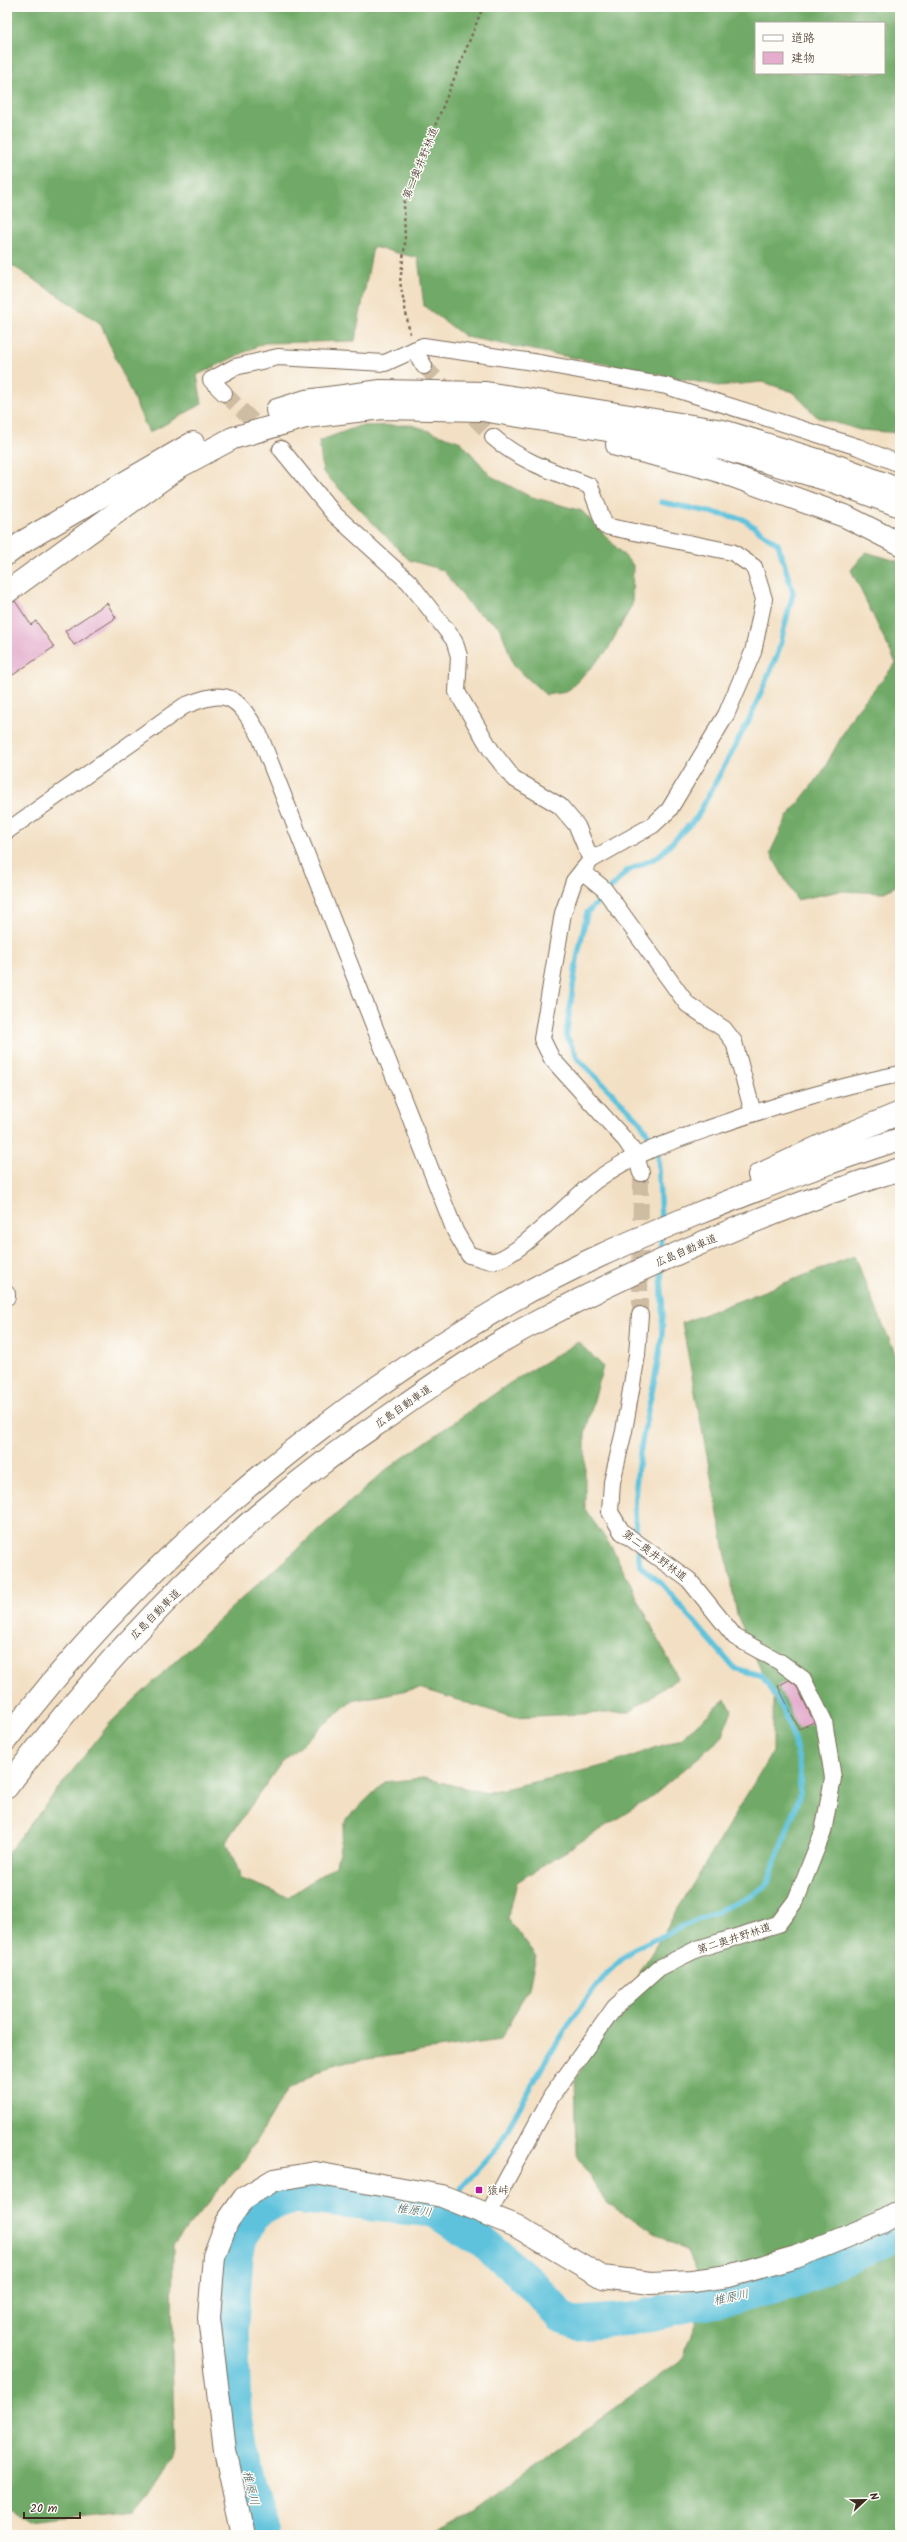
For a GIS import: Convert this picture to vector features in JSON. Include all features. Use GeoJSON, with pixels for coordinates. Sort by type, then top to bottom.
{"type":"FeatureCollection","features":[{"type":"Feature","properties":{"kind":"main road"},"geometry":{"type":"LineString","coordinates":[[7,554],[167,456],[230,424],[306,401],[381,391],[486,393],[723,431],[840,467],[900,490]]}},
{"type":"Feature","properties":{"kind":"main road"},"geometry":{"type":"LineString","coordinates":[[7,592],[179,467],[233,438],[306,417],[382,408],[482,410],[720,448],[835,482],[900,506]]}},
{"type":"Feature","properties":{"kind":"main road"},"geometry":{"type":"LineString","coordinates":[[482,410],[713,469],[847,517],[900,544]]}},
{"type":"Feature","properties":{"kind":"main road"},"geometry":{"type":"LineString","coordinates":[[7,1739],[34,1703],[116,1611],[211,1519],[304,1440],[405,1367],[505,1305],[820,1147],[900,1113]]}},
{"type":"Feature","properties":{"kind":"main road"},"geometry":{"type":"LineString","coordinates":[[624,1244],[753,1191],[900,1139]]}},
{"type":"Feature","properties":{"kind":"main road","name":"広島自動車道"},"geometry":{"type":"LineString","coordinates":[[7,1787],[54,1726],[135,1633],[229,1541],[323,1462],[423,1392],[525,1328],[634,1273],[762,1218],[900,1169]]}},
{"type":"Feature","properties":{"kind":"main road"},"geometry":{"type":"LineString","coordinates":[[243,2535],[225,2450],[210,2318],[214,2256],[227,2222],[244,2198],[274,2180],[316,2173],[456,2201],[516,2226],[602,2277],[651,2283],[729,2276],[796,2257],[880,2223],[900,2212]]}},
{"type":"Feature","properties":{"kind":"street"},"geometry":{"type":"LineString","coordinates":[[224,393],[211,380],[235,368],[278,357],[385,363],[424,346],[540,363],[666,386],[858,447],[900,464]]}},
{"type":"Feature","properties":{"kind":"street"},"geometry":{"type":"LineString","coordinates":[[414,350],[424,366]]}},
{"type":"Feature","properties":{"kind":"street"},"geometry":{"type":"LineString","coordinates":[[493,437],[510,452],[526,461],[590,486],[605,526],[732,552],[754,567],[760,579],[764,599],[753,652],[726,715],[674,803],[653,825],[587,865],[574,881],[563,913],[542,1039],[552,1059],[636,1156],[641,1173]]}},
{"type":"Feature","properties":{"kind":"street"},"geometry":{"type":"LineString","coordinates":[[281,449],[334,514],[409,582],[454,640],[459,656],[457,692],[491,750],[513,778],[560,806],[577,826],[587,865],[687,1004],[724,1029],[734,1042],[753,1113]]}},
{"type":"Feature","properties":{"kind":"street"},"geometry":{"type":"LineString","coordinates":[[7,831],[184,706],[207,697],[227,697],[243,708],[259,734],[452,1223],[469,1255],[493,1261],[517,1250],[595,1181],[636,1156],[668,1142],[753,1113],[900,1074]]}},
{"type":"Feature","properties":{"kind":"street","name":"第二奥井野林道"},"geometry":{"type":"LineString","coordinates":[[488,2214],[551,2097],[615,2007],[659,1968],[697,1948],[778,1924],[796,1900],[824,1832],[832,1785],[833,1778],[824,1721],[803,1680],[780,1662],[735,1637],[689,1580],[622,1532],[610,1512],[612,1482],[624,1431],[637,1355],[640,1316]]}},
{"type":"Feature","properties":{"kind":"path","name":"第二奥井野林道"},"geometry":{"type":"LineString","coordinates":[[414,350],[400,282],[405,244],[404,204],[474,25],[483,7]]}},
{"type":"Feature","properties":{"kind":"green space"},"geometry":{"type":"Polygon","coordinates":[[[7,7],[900,7],[900,433],[860,430],[817,417],[793,392],[763,382],[719,386],[466,337],[424,306],[418,258],[373,247],[355,341],[264,343],[197,375],[202,404],[149,433],[100,323],[7,262],[7,7]]]}},
{"type":"Feature","properties":{"kind":"green space"},"geometry":{"type":"Polygon","coordinates":[[[412,425],[461,442],[491,476],[529,496],[582,511],[633,565],[632,605],[607,651],[567,692],[546,695],[514,666],[500,627],[473,609],[443,570],[409,560],[323,472],[319,441],[359,426],[412,425]]]}},
{"type":"Feature","properties":{"kind":"green space"},"geometry":{"type":"Polygon","coordinates":[[[866,552],[900,562],[900,884],[882,893],[840,891],[797,900],[770,853],[787,817],[821,774],[855,712],[896,663],[851,570],[866,552]]]}},
{"type":"Feature","properties":{"kind":"green space"},"geometry":{"type":"Polygon","coordinates":[[[854,1256],[900,1365],[900,2535],[429,2535],[474,2511],[681,2360],[707,2296],[687,2251],[606,2203],[577,2155],[575,2080],[773,1751],[773,1698],[737,1615],[682,1323],[854,1256]]]}},
{"type":"Feature","properties":{"kind":"green space"},"geometry":{"type":"Polygon","coordinates":[[[578,1342],[603,1366],[585,1434],[585,1509],[612,1548],[678,1678],[629,1712],[512,1717],[419,1688],[351,1701],[281,1763],[226,1841],[242,1879],[288,1897],[336,1865],[346,1819],[385,1782],[423,1778],[486,1793],[607,1765],[680,1739],[725,1700],[732,1710],[721,1738],[653,1796],[517,1882],[508,1919],[536,1956],[529,1988],[500,2040],[334,2064],[288,2089],[244,2160],[173,2245],[172,2352],[175,2459],[133,2510],[30,2521],[7,2506],[7,1854],[110,1723],[240,1600],[387,1469],[510,1383],[578,1342]]]}},
{"type":"Feature","properties":{"kind":"building"},"geometry":{"type":"Polygon","coordinates":[[[15,601],[31,625],[36,621],[54,647],[7,679],[7,604],[15,601]]]}},
{"type":"Feature","properties":{"kind":"building"},"geometry":{"type":"Polygon","coordinates":[[[107,603],[116,618],[74,645],[65,631],[107,603]]]}},
{"type":"Feature","properties":{"kind":"building"},"geometry":{"type":"Polygon","coordinates":[[[789,1680],[796,1685],[814,1722],[799,1729],[778,1686],[789,1680]]]}},
{"type":"Feature","properties":{"kind":"waterway"},"geometry":{"type":"LineString","coordinates":[[661,502],[743,519],[778,544],[793,593],[778,653],[750,718],[697,817],[658,857],[627,871],[587,913],[577,959],[566,1035],[578,1059],[639,1120],[658,1150],[661,1223]]}},
{"type":"Feature","properties":{"kind":"waterway"},"geometry":{"type":"LineString","coordinates":[[661,1234],[661,1255]]}},
{"type":"Feature","properties":{"kind":"waterway"},"geometry":{"type":"LineString","coordinates":[[637,1538],[635,1513],[638,1464],[662,1333],[663,1314],[661,1266]]}},
{"type":"Feature","properties":{"kind":"waterway"},"geometry":{"type":"LineString","coordinates":[[457,2198],[462,2187],[497,2148],[545,2062],[579,2009],[607,1973],[633,1949],[751,1896],[767,1885],[799,1797],[801,1771],[795,1743],[785,1713],[763,1676],[734,1668],[661,1583],[640,1566],[638,1547]]}},
{"type":"Feature","properties":{"kind":"waterway","name":"椎原川"},"geometry":{"type":"LineString","coordinates":[[263,2535],[247,2476],[235,2411],[232,2323],[237,2259],[240,2242],[251,2218],[263,2207],[295,2197],[434,2211],[485,2244],[531,2283],[561,2317],[577,2323],[631,2319],[787,2285],[900,2233]]}},
{"type":"Feature","properties":{"kind":"waterway"},"geometry":{"type":"LineString","coordinates":[[448,2220],[454,2206]]}},
{"type":"Feature","properties":{"kind":"tunnel"},"geometry":{"type":"LineString","coordinates":[[424,366],[493,437]]}},
{"type":"Feature","properties":{"kind":"tunnel"},"geometry":{"type":"LineString","coordinates":[[224,393],[281,449]]}},
{"type":"Feature","properties":{"kind":"tunnel"},"geometry":{"type":"LineString","coordinates":[[640,1315],[641,1173]]}},
{"type":"Feature","properties":{"kind":"place","name":"猿峠"},"geometry":{"type":"Point","coordinates":[479,2190]}}]}
